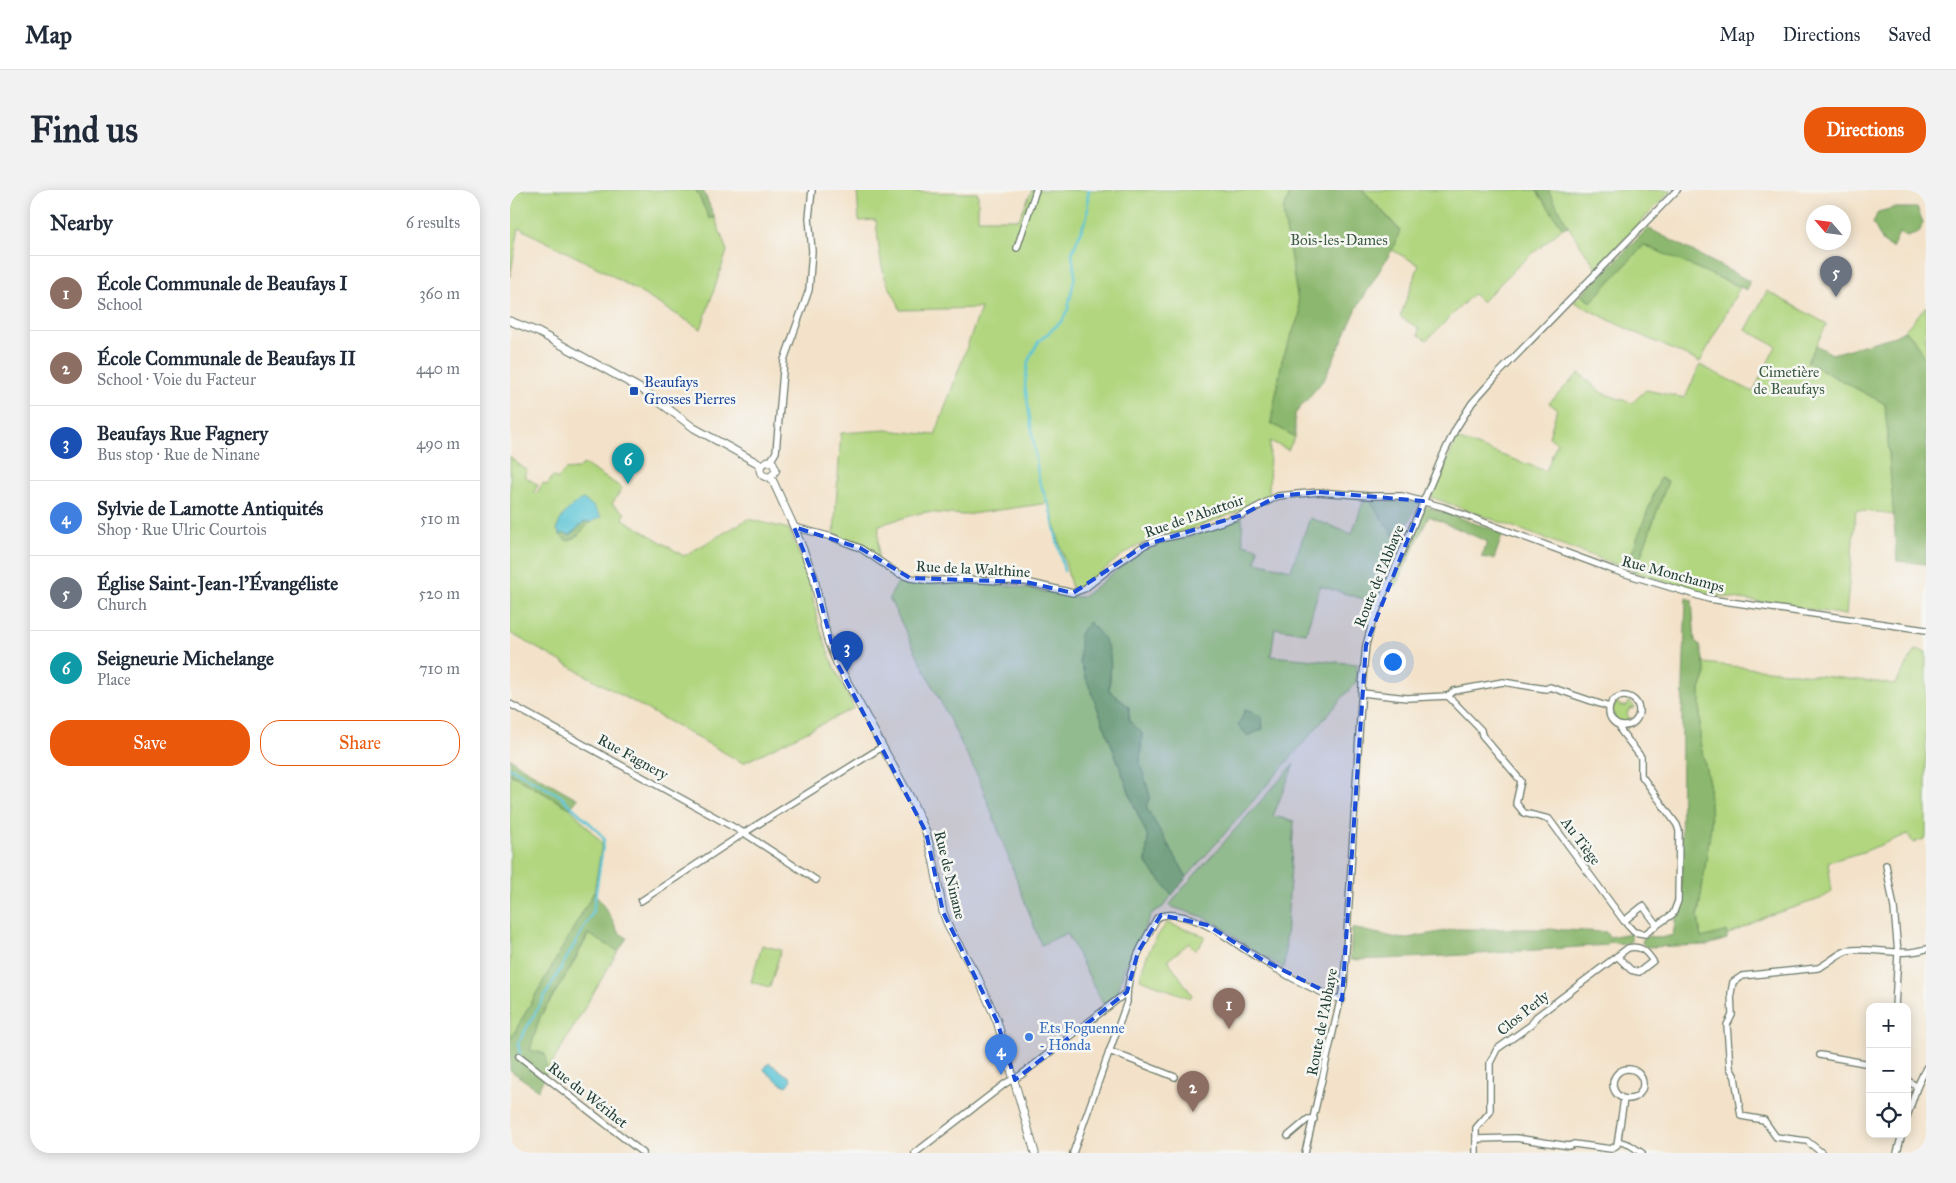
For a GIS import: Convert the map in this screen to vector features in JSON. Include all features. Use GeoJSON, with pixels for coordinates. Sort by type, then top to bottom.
{"type":"FeatureCollection","features":[{"type":"Feature","properties":{"kind":"street"},"geometry":{"type":"LineString","coordinates":[[770,462],[776,452],[784,360],[809,290],[812,251],[809,218],[812,190]]}},
{"type":"Feature","properties":{"kind":"street"},"geometry":{"type":"LineString","coordinates":[[1017,248],[1036,190]]}},
{"type":"Feature","properties":{"kind":"street","name":"Route de l'Abbaye"},"geometry":{"type":"LineString","coordinates":[[1305,1153],[1342,1000],[1346,970],[1362,693],[1369,631],[1455,430],[1472,404],[1497,375],[1677,190]]}},
{"type":"Feature","properties":{"kind":"street"},"geometry":{"type":"LineString","coordinates":[[510,321],[538,332],[643,390],[694,428],[761,465]]}},
{"type":"Feature","properties":{"kind":"street"},"geometry":{"type":"LineString","coordinates":[[765,462],[770,462],[775,465],[776,470],[771,477],[766,477],[759,470],[765,462]]}},
{"type":"Feature","properties":{"kind":"street","name":"Rue de Ninane"},"geometry":{"type":"LineString","coordinates":[[771,477],[794,526],[814,578],[824,624],[837,663],[911,799],[926,832],[943,912],[949,928],[978,978],[997,1020],[1035,1153]]}},
{"type":"Feature","properties":{"kind":"street","name":"Rue de l'Abattoir"},"geometry":{"type":"LineString","coordinates":[[1073,593],[1084,589],[1145,545],[1158,539],[1189,533],[1242,515],[1278,496],[1319,492],[1369,496],[1402,496],[1423,501]]}},
{"type":"Feature","properties":{"kind":"street","name":"Rue Monchamps"},"geometry":{"type":"LineString","coordinates":[[1423,501],[1613,570],[1709,599],[1926,630]]}},
{"type":"Feature","properties":{"kind":"street","name":"Rue de la Walthine"},"geometry":{"type":"LineString","coordinates":[[794,526],[846,542],[870,554],[897,573],[910,578],[930,581],[961,579],[1026,582],[1073,593]]}},
{"type":"Feature","properties":{"kind":"street"},"geometry":{"type":"LineString","coordinates":[[1362,693],[1407,698],[1448,696],[1454,691],[1503,682],[1546,689],[1550,687],[1600,702],[1609,707],[1619,697],[1626,696],[1632,698],[1637,704],[1638,716],[1634,723],[1628,726],[1620,726]]}},
{"type":"Feature","properties":{"kind":"street","name":"Au Tiège"},"geometry":{"type":"LineString","coordinates":[[1448,696],[1481,730],[1482,734],[1521,781],[1516,804],[1524,813],[1549,819],[1624,921],[1634,932],[1645,934],[1673,914],[1678,901],[1679,831],[1678,825],[1641,775],[1641,757],[1621,731],[1620,726],[1611,719],[1609,707]]}},
{"type":"Feature","properties":{"kind":"street","name":"Rue Fagnery"},"geometry":{"type":"LineString","coordinates":[[510,704],[744,833],[816,880]]}},
{"type":"Feature","properties":{"kind":"street"},"geometry":{"type":"LineString","coordinates":[[642,901],[744,833],[882,747]]}},
{"type":"Feature","properties":{"kind":"street"},"geometry":{"type":"LineString","coordinates":[[1886,865],[1894,908],[1898,953],[1895,1003]]}},
{"type":"Feature","properties":{"kind":"street"},"geometry":{"type":"LineString","coordinates":[[1624,921],[1643,906],[1657,925]]}},
{"type":"Feature","properties":{"kind":"street"},"geometry":{"type":"LineString","coordinates":[[1073,1153],[1127,1002],[1127,985],[1138,952],[1157,918],[1168,914],[1207,925],[1261,959],[1328,996],[1342,1000]]}},
{"type":"Feature","properties":{"kind":"street","name":"Clos Perly"},"geometry":{"type":"LineString","coordinates":[[1476,1153],[1476,1128],[1490,1112],[1490,1063],[1497,1050],[1531,1025],[1536,1017],[1617,956],[1628,948],[1639,947],[1645,950],[1653,961],[1639,972],[1631,970],[1617,956]]}},
{"type":"Feature","properties":{"kind":"street"},"geometry":{"type":"LineString","coordinates":[[1822,1153],[1807,1142],[1776,1137],[1764,1120],[1741,1116],[1735,1077],[1730,1068],[1727,1025],[1732,1015],[1731,993],[1733,982],[1742,976],[1818,968],[1826,965],[1850,949],[1913,953],[1926,949]]}},
{"type":"Feature","properties":{"kind":"street"},"geometry":{"type":"LineString","coordinates":[[915,1153],[1006,1083],[1015,1080],[1127,992]]}},
{"type":"Feature","properties":{"kind":"street"},"geometry":{"type":"LineString","coordinates":[[1109,1051],[1176,1077]]}},
{"type":"Feature","properties":{"kind":"street","name":"Rue du Wérihet"},"geometry":{"type":"LineString","coordinates":[[519,1056],[643,1153]]}},
{"type":"Feature","properties":{"kind":"street"},"geometry":{"type":"LineString","coordinates":[[1820,1056],[1866,1063]]}},
{"type":"Feature","properties":{"kind":"street"},"geometry":{"type":"LineString","coordinates":[[1911,1105],[1926,1068]]}},
{"type":"Feature","properties":{"kind":"street"},"geometry":{"type":"LineString","coordinates":[[1632,1069],[1640,1074],[1643,1080],[1643,1088],[1635,1098],[1624,1099],[1617,1095],[1613,1089],[1612,1082],[1621,1070],[1632,1069]]}},
{"type":"Feature","properties":{"kind":"street"},"geometry":{"type":"LineString","coordinates":[[1911,1083],[1917,1087]]}},
{"type":"Feature","properties":{"kind":"street"},"geometry":{"type":"LineString","coordinates":[[1476,1140],[1510,1140],[1516,1138],[1569,1146],[1574,1144],[1611,1149],[1617,1145],[1624,1099]]}},
{"type":"Feature","properties":{"kind":"street"},"geometry":{"type":"LineString","coordinates":[[1288,1136],[1308,1119],[1314,1119]]}},
{"type":"Feature","properties":{"kind":"street"},"geometry":{"type":"LineString","coordinates":[[1897,1153],[1901,1138]]}},
{"type":"Feature","properties":{"kind":"street"},"geometry":{"type":"LineString","coordinates":[[1618,1141],[1630,1145],[1642,1153]]}},
{"type":"Feature","properties":{"kind":"highlighted area"},"geometry":{"type":"Polygon","coordinates":[[[1319,492],[1423,501],[1366,645],[1342,1000],[1261,959],[1207,925],[1161,915],[1138,952],[1127,992],[1015,1080],[997,1021],[943,912],[926,832],[837,663],[814,577],[794,527],[860,548],[910,578],[1026,582],[1073,593],[1145,545],[1242,515],[1278,496],[1319,492]]]}},
{"type":"Feature","properties":{"kind":"green space"},"geometry":{"type":"Polygon","coordinates":[[[510,190],[696,190],[709,218],[715,218],[727,251],[701,329],[606,272],[519,228],[510,277],[510,190]]]}},
{"type":"Feature","properties":{"kind":"green space"},"geometry":{"type":"Polygon","coordinates":[[[696,190],[703,190],[715,218],[709,218],[696,190]]]}},
{"type":"Feature","properties":{"kind":"green space"},"geometry":{"type":"Polygon","coordinates":[[[1032,190],[1291,190],[1283,211],[1300,313],[1282,360],[1271,423],[1295,437],[1288,450],[1270,441],[1269,496],[1234,513],[1182,532],[1152,538],[1122,555],[1083,587],[1072,589],[1049,503],[964,515],[924,512],[879,525],[878,558],[834,534],[841,433],[886,430],[935,435],[981,308],[900,310],[884,274],[876,220],[859,221],[857,191],[978,193],[978,219],[1019,219],[1032,190]]]}},
{"type":"Feature","properties":{"kind":"green space","name":"Bois-les-Dames"},"geometry":{"type":"Polygon","coordinates":[[[1291,190],[1363,190],[1400,231],[1392,250],[1357,308],[1325,378],[1295,414],[1295,437],[1271,423],[1282,360],[1300,313],[1283,211],[1291,190]]]}},
{"type":"Feature","properties":{"kind":"green space"},"geometry":{"type":"Polygon","coordinates":[[[1363,190],[1536,190],[1563,228],[1519,265],[1482,302],[1473,294],[1427,340],[1418,335],[1419,328],[1400,317],[1419,265],[1392,250],[1400,230],[1363,190]]]}},
{"type":"Feature","properties":{"kind":"green space"},"geometry":{"type":"Polygon","coordinates":[[[1536,190],[1548,190],[1568,226],[1563,228],[1536,190]]]}},
{"type":"Feature","properties":{"kind":"green space"},"geometry":{"type":"Polygon","coordinates":[[[1548,190],[1672,190],[1596,268],[1568,226],[1548,190]]]}},
{"type":"Feature","properties":{"kind":"green space"},"geometry":{"type":"Polygon","coordinates":[[[1893,208],[1917,208],[1923,222],[1919,233],[1907,237],[1899,233],[1892,248],[1883,242],[1873,223],[1878,212],[1893,208]]]}},
{"type":"Feature","properties":{"kind":"green space"},"geometry":{"type":"Polygon","coordinates":[[[1648,228],[1749,281],[1747,290],[1644,245],[1591,302],[1581,295],[1648,228]]]}},
{"type":"Feature","properties":{"kind":"green space"},"geometry":{"type":"Polygon","coordinates":[[[1644,245],[1740,287],[1700,362],[1574,302],[1581,295],[1591,302],[1644,245]]]}},
{"type":"Feature","properties":{"kind":"green space","name":"Cimetière de Beaufays"},"geometry":{"type":"Polygon","coordinates":[[[1767,291],[1827,324],[1807,362],[1885,404],[1894,515],[1856,510],[1846,615],[1694,592],[1635,572],[1668,481],[1660,478],[1626,568],[1431,497],[1457,439],[1546,471],[1557,443],[1549,437],[1557,409],[1549,403],[1579,373],[1602,393],[1632,403],[1646,390],[1685,398],[1700,365],[1753,392],[1776,346],[1746,330],[1767,291]]]}},
{"type":"Feature","properties":{"kind":"green space"},"geometry":{"type":"Polygon","coordinates":[[[1926,306],[1926,361],[1913,338],[1904,331],[1926,306]]]}},
{"type":"Feature","properties":{"kind":"green space"},"geometry":{"type":"Polygon","coordinates":[[[1904,331],[1913,338],[1926,361],[1926,564],[1897,561],[1885,404],[1807,362],[1816,345],[1832,354],[1895,336],[1904,331]]]}},
{"type":"Feature","properties":{"kind":"green space"},"geometry":{"type":"Polygon","coordinates":[[[510,456],[527,470],[524,476],[538,485],[534,492],[536,494],[543,483],[547,485],[553,476],[558,479],[565,470],[577,469],[584,464],[622,488],[612,504],[625,513],[623,519],[684,556],[748,519],[789,529],[810,583],[818,623],[832,662],[854,708],[743,763],[510,633],[510,456]],[[601,517],[557,529],[560,535],[575,538],[591,522],[601,517]]]}},
{"type":"Feature","properties":{"kind":"green space"},"geometry":{"type":"Polygon","coordinates":[[[1660,478],[1668,481],[1635,572],[1626,568],[1660,478]]]}},
{"type":"Feature","properties":{"kind":"green space"},"geometry":{"type":"Polygon","coordinates":[[[1370,501],[1399,543],[1374,602],[1320,586],[1306,633],[1275,628],[1271,656],[1357,664],[1356,682],[1187,877],[1146,807],[1150,796],[1140,763],[1142,733],[1129,720],[1129,707],[1109,690],[1111,661],[1107,646],[1089,622],[1081,633],[1080,662],[1148,837],[1146,863],[1172,895],[1163,907],[1152,913],[1125,966],[1117,995],[1104,1006],[1067,933],[1041,945],[980,781],[889,598],[900,579],[913,584],[957,583],[1013,586],[1083,597],[1149,545],[1188,537],[1242,518],[1243,544],[1258,548],[1256,562],[1291,570],[1310,518],[1352,534],[1363,502],[1370,501]]]}},
{"type":"Feature","properties":{"kind":"green space"},"geometry":{"type":"Polygon","coordinates":[[[1370,501],[1419,502],[1399,543],[1370,501]]]}},
{"type":"Feature","properties":{"kind":"green space"},"geometry":{"type":"Polygon","coordinates":[[[1425,506],[1503,533],[1494,559],[1481,557],[1488,542],[1429,516],[1396,586],[1390,586],[1425,506]]]}},
{"type":"Feature","properties":{"kind":"green space"},"geometry":{"type":"Polygon","coordinates":[[[584,522],[591,522],[575,538],[567,541],[560,535],[563,533],[570,535],[584,522]]]}},
{"type":"Feature","properties":{"kind":"green space"},"geometry":{"type":"Polygon","coordinates":[[[1686,598],[1692,600],[1695,641],[1700,645],[1706,673],[1700,690],[1700,742],[1709,783],[1711,826],[1698,916],[1701,938],[1727,931],[1727,939],[1708,945],[1646,947],[1642,943],[1643,939],[1648,936],[1661,938],[1673,935],[1681,900],[1682,713],[1686,598]]]}},
{"type":"Feature","properties":{"kind":"green space"},"geometry":{"type":"Polygon","coordinates":[[[1089,622],[1103,639],[1110,653],[1109,690],[1129,707],[1129,720],[1142,733],[1140,763],[1150,796],[1146,807],[1187,877],[1172,895],[1146,863],[1148,837],[1080,662],[1080,633],[1089,622]]]}},
{"type":"Feature","properties":{"kind":"green space"},"geometry":{"type":"Polygon","coordinates":[[[1916,650],[1926,652],[1926,838],[1913,843],[1908,834],[1863,852],[1828,862],[1832,892],[1820,899],[1767,916],[1728,935],[1727,932],[1701,938],[1698,916],[1711,826],[1709,783],[1700,742],[1700,690],[1706,673],[1704,663],[1895,684],[1916,650]]]}},
{"type":"Feature","properties":{"kind":"green space"},"geometry":{"type":"Polygon","coordinates":[[[1617,701],[1620,706],[1627,706],[1630,701],[1635,708],[1629,709],[1627,715],[1631,720],[1624,723],[1616,720],[1612,711],[1617,701]]]}},
{"type":"Feature","properties":{"kind":"green space"},"geometry":{"type":"Polygon","coordinates":[[[1245,710],[1262,716],[1263,729],[1248,736],[1238,726],[1245,710]]]}},
{"type":"Feature","properties":{"kind":"green space"},"geometry":{"type":"Polygon","coordinates":[[[510,758],[523,768],[578,799],[570,808],[510,774],[510,758]]]}},
{"type":"Feature","properties":{"kind":"green space"},"geometry":{"type":"Polygon","coordinates":[[[1294,764],[1273,816],[1294,821],[1284,968],[1204,917],[1169,906],[1294,764]]]}},
{"type":"Feature","properties":{"kind":"green space"},"geometry":{"type":"Polygon","coordinates":[[[510,774],[570,808],[602,843],[594,892],[510,1040],[510,774]]]}},
{"type":"Feature","properties":{"kind":"green space"},"geometry":{"type":"Polygon","coordinates":[[[594,892],[611,917],[618,932],[627,938],[618,951],[588,934],[570,969],[540,1017],[530,1050],[545,1054],[547,1072],[538,1090],[510,1070],[510,1040],[594,892]]]}},
{"type":"Feature","properties":{"kind":"green space"},"geometry":{"type":"Polygon","coordinates":[[[1167,923],[1205,936],[1200,946],[1194,950],[1189,943],[1168,960],[1192,995],[1190,998],[1140,979],[1150,949],[1167,923]]]}},
{"type":"Feature","properties":{"kind":"green space"},"geometry":{"type":"Polygon","coordinates":[[[1352,928],[1402,939],[1456,929],[1546,929],[1606,932],[1609,937],[1631,933],[1631,941],[1627,944],[1608,942],[1607,945],[1511,952],[1350,960],[1352,928]]]}},
{"type":"Feature","properties":{"kind":"green space"},"geometry":{"type":"Polygon","coordinates":[[[589,934],[618,951],[547,1072],[545,1054],[530,1050],[540,1017],[589,934]]]}},
{"type":"Feature","properties":{"kind":"green space"},"geometry":{"type":"Polygon","coordinates":[[[762,945],[781,950],[770,987],[751,982],[762,945]]]}},
{"type":"Feature","properties":{"kind":"water"},"geometry":{"type":"Polygon","coordinates":[[[583,499],[594,507],[601,517],[591,522],[584,522],[570,535],[563,533],[560,535],[557,529],[563,515],[574,504],[583,499]]]}},
{"type":"Feature","properties":{"kind":"water"},"geometry":{"type":"Polygon","coordinates":[[[769,1063],[791,1078],[787,1086],[765,1071],[764,1069],[769,1063]]]}},
{"type":"Feature","properties":{"kind":"waterway"},"geometry":{"type":"LineString","coordinates":[[1064,571],[1050,509],[1039,480],[1025,385],[1028,362],[1032,353],[1039,341],[1062,321],[1068,309],[1075,275],[1072,253],[1087,216],[1089,190]]}},
{"type":"Feature","properties":{"kind":"waterway"},"geometry":{"type":"LineString","coordinates":[[510,768],[559,795],[597,830],[604,839],[593,912],[518,1043],[520,1054]]}},
{"type":"Feature","properties":{"kind":"place","name":"Église Saint-Jean-l'Évangéliste"},"geometry":{"type":"Point","coordinates":[1836,297]}},
{"type":"Feature","properties":{"kind":"place","name":"Beaufays Grosses Pierres"},"geometry":{"type":"Point","coordinates":[634,391]}},
{"type":"Feature","properties":{"kind":"place","name":"Seigneurie Michelange"},"geometry":{"type":"Point","coordinates":[628,484]}},
{"type":"Feature","properties":{"kind":"place","name":"Beaufays Rue Fagnery"},"geometry":{"type":"Point","coordinates":[847,672]}},
{"type":"Feature","properties":{"kind":"place","name":"École Communale de Beaufays I"},"geometry":{"type":"Point","coordinates":[1229,1029]}},
{"type":"Feature","properties":{"kind":"place","name":"Ets Foguenne - Honda"},"geometry":{"type":"Point","coordinates":[1029,1037]}},
{"type":"Feature","properties":{"kind":"place","name":"Sylvie de Lamotte Antiquités"},"geometry":{"type":"Point","coordinates":[1001,1075]}},
{"type":"Feature","properties":{"kind":"place","name":"École Communale de Beaufays II"},"geometry":{"type":"Point","coordinates":[1193,1112]}}]}
